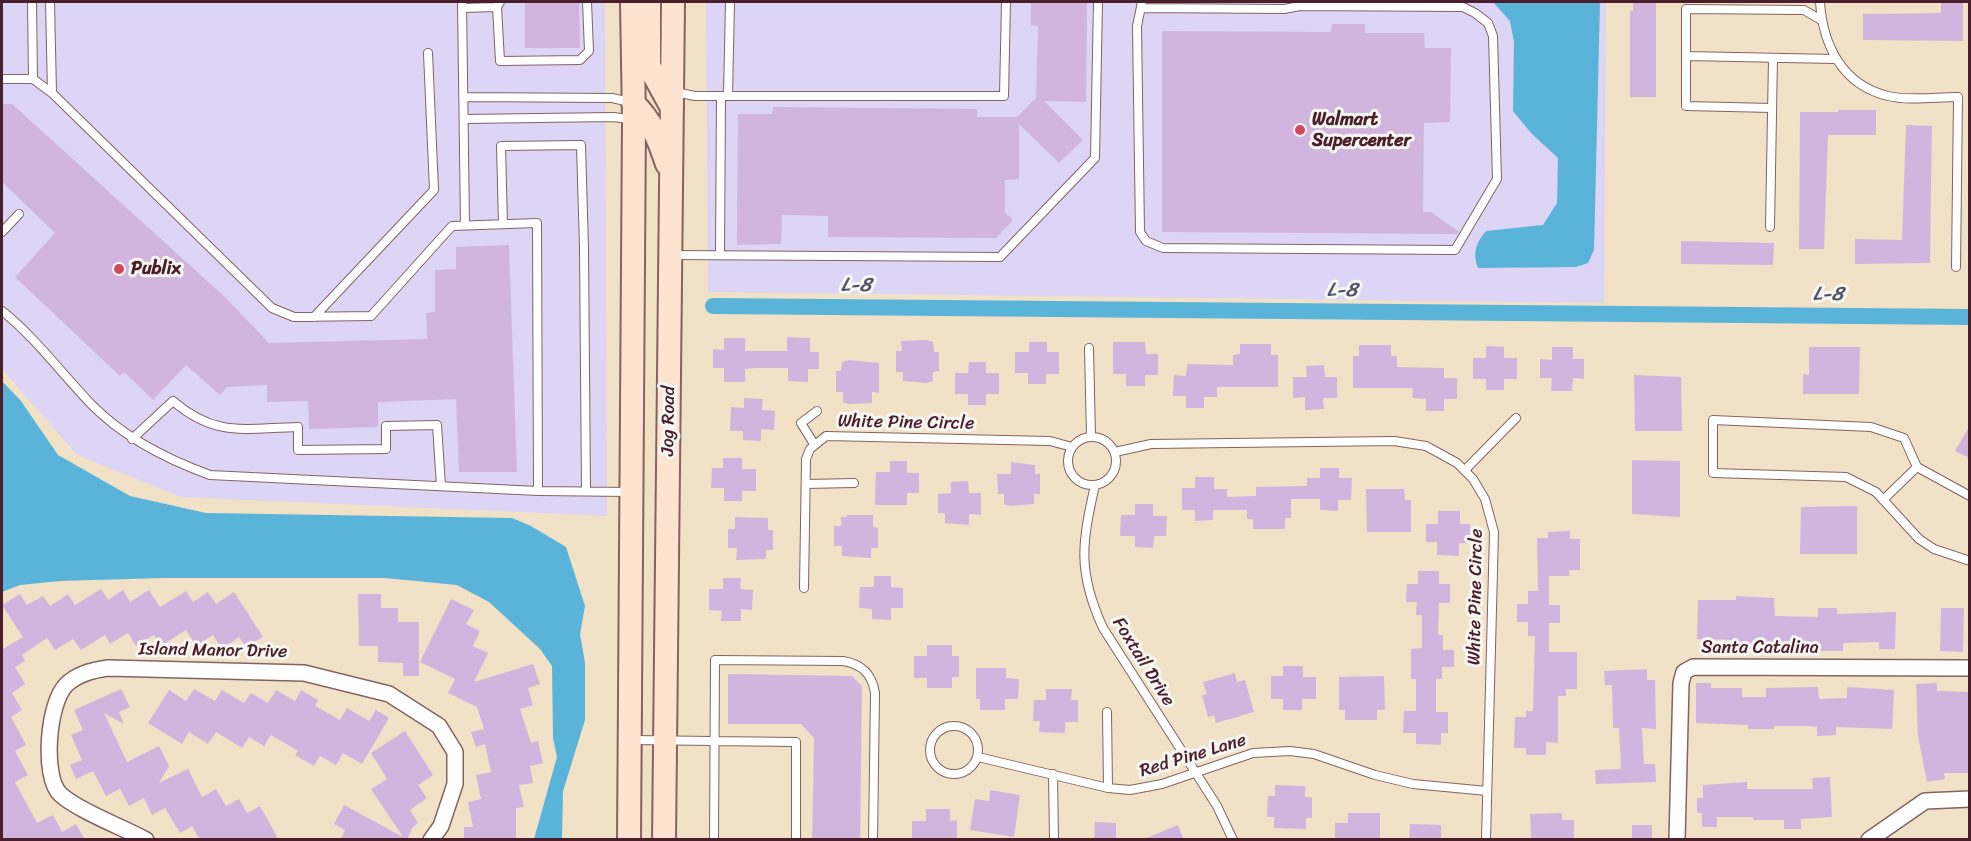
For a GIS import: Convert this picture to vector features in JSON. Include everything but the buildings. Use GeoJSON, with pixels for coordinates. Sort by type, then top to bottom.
{"type":"FeatureCollection","features":[{"type":"Feature","properties":{"kind":"main road","name":"Jog Road"},"geometry":{"type":"LineString","coordinates":[[628,840],[632,2]]}},
{"type":"Feature","properties":{"kind":"main road"},"geometry":{"type":"LineString","coordinates":[[649,2],[649,66],[673,100]]}},
{"type":"Feature","properties":{"kind":"main road","name":"Jog Road"},"geometry":{"type":"LineString","coordinates":[[664,840],[673,2]]}},
{"type":"Feature","properties":{"kind":"main road"},"geometry":{"type":"LineString","coordinates":[[633,111],[647,117],[655,131],[672,177]]}},
{"type":"Feature","properties":{"kind":"street","name":"Santa Catalina"},"geometry":{"type":"LineString","coordinates":[[1677,840],[1681,683],[1684,672],[1693,667],[1970,668]]}},
{"type":"Feature","properties":{"kind":"street","name":"Island Manor Drive"},"geometry":{"type":"LineString","coordinates":[[146,840],[70,800],[54,785],[50,774],[54,705],[65,686],[84,673],[108,668],[304,673],[389,694],[439,726],[455,753],[455,784],[441,826],[431,840]]}},
{"type":"Feature","properties":{"kind":"street"},"geometry":{"type":"LineString","coordinates":[[1869,840],[1925,801],[1970,799]]}},
{"type":"Feature","properties":{"kind":"lane"},"geometry":{"type":"LineString","coordinates":[[32,2],[33,79]]}},
{"type":"Feature","properties":{"kind":"lane"},"geometry":{"type":"LineString","coordinates":[[50,2],[52,93]]}},
{"type":"Feature","properties":{"kind":"lane"},"geometry":{"type":"LineString","coordinates":[[465,225],[462,5],[499,4],[500,61],[579,60],[589,51],[587,2]]}},
{"type":"Feature","properties":{"kind":"lane"},"geometry":{"type":"LineString","coordinates":[[720,255],[729,2]]}},
{"type":"Feature","properties":{"kind":"lane"},"geometry":{"type":"LineString","coordinates":[[673,100],[695,96],[1004,96],[1006,2]]}},
{"type":"Feature","properties":{"kind":"lane"},"geometry":{"type":"LineString","coordinates":[[671,255],[1000,257],[1095,158],[1098,2]]}},
{"type":"Feature","properties":{"kind":"lane"},"geometry":{"type":"LineString","coordinates":[[1820,2],[1821,20],[1834,59],[1859,84],[1889,96],[1958,98],[1956,267]]}},
{"type":"Feature","properties":{"kind":"lane"},"geometry":{"type":"LineString","coordinates":[[1457,4],[1488,23],[1494,36],[1497,179],[1455,250],[1163,248],[1146,241],[1140,232],[1137,27],[1142,5],[1457,4]]}},
{"type":"Feature","properties":{"kind":"lane"},"geometry":{"type":"LineString","coordinates":[[1772,108],[1686,106],[1686,9],[1804,10],[1821,20]]}},
{"type":"Feature","properties":{"kind":"lane"},"geometry":{"type":"LineString","coordinates":[[314,317],[434,190],[428,53]]}},
{"type":"Feature","properties":{"kind":"lane"},"geometry":{"type":"LineString","coordinates":[[1686,56],[1834,59]]}},
{"type":"Feature","properties":{"kind":"lane"},"geometry":{"type":"LineString","coordinates":[[1770,227],[1773,58]]}},
{"type":"Feature","properties":{"kind":"lane"},"geometry":{"type":"LineString","coordinates":[[2,80],[33,79],[52,93],[272,308],[294,318],[371,316],[452,226],[537,223],[538,490]]}},
{"type":"Feature","properties":{"kind":"lane"},"geometry":{"type":"LineString","coordinates":[[464,97],[612,98],[633,111]]}},
{"type":"Feature","properties":{"kind":"lane"},"geometry":{"type":"LineString","coordinates":[[464,119],[613,117],[633,111]]}},
{"type":"Feature","properties":{"kind":"lane"},"geometry":{"type":"LineString","coordinates":[[503,224],[501,146],[580,145],[584,248],[586,491]]}},
{"type":"Feature","properties":{"kind":"lane"},"geometry":{"type":"LineString","coordinates":[[2,231],[19,214]]}},
{"type":"Feature","properties":{"kind":"lane"},"geometry":{"type":"LineString","coordinates":[[2,311],[93,407],[132,439],[179,464],[210,475],[631,492]]}},
{"type":"Feature","properties":{"kind":"lane"},"geometry":{"type":"LineString","coordinates":[[1089,348],[1091,437]]}},
{"type":"Feature","properties":{"kind":"lane"},"geometry":{"type":"LineString","coordinates":[[132,439],[172,401],[193,418],[220,429],[298,427],[298,450],[386,449],[386,426],[437,424],[441,486]]}},
{"type":"Feature","properties":{"kind":"lane"},"geometry":{"type":"LineString","coordinates":[[814,444],[801,423],[817,411]]}},
{"type":"Feature","properties":{"kind":"lane"},"geometry":{"type":"LineString","coordinates":[[1465,470],[1516,418]]}},
{"type":"Feature","properties":{"kind":"lane"},"geometry":{"type":"LineString","coordinates":[[1970,496],[1917,467],[1904,438],[1871,428],[1713,420],[1713,473],[1846,477],[1876,492],[1920,539],[1934,549],[1970,561]]}},
{"type":"Feature","properties":{"kind":"lane","name":"White Pine Circle"},"geometry":{"type":"LineString","coordinates":[[804,588],[806,459],[814,444],[826,436],[1050,441],[1072,447]]}},
{"type":"Feature","properties":{"kind":"lane"},"geometry":{"type":"LineString","coordinates":[[1091,437],[1102,439],[1115,452],[1114,472],[1103,482],[1095,484],[1080,482],[1070,471],[1069,454],[1072,447],[1078,441],[1091,437]]}},
{"type":"Feature","properties":{"kind":"lane","name":"White Pine Circle"},"geometry":{"type":"LineString","coordinates":[[1115,452],[1151,444],[1394,441],[1437,451],[1465,470],[1485,499],[1494,532],[1486,840]]}},
{"type":"Feature","properties":{"kind":"lane"},"geometry":{"type":"LineString","coordinates":[[1883,500],[1917,467]]}},
{"type":"Feature","properties":{"kind":"lane"},"geometry":{"type":"LineString","coordinates":[[806,484],[854,483]]}},
{"type":"Feature","properties":{"kind":"lane","name":"Foxtail Drive"},"geometry":{"type":"LineString","coordinates":[[1095,484],[1083,543],[1086,583],[1093,606],[1103,628],[1217,806],[1233,840]]}},
{"type":"Feature","properties":{"kind":"lane"},"geometry":{"type":"LineString","coordinates":[[714,840],[715,660],[843,661],[861,667],[873,683],[875,693],[873,840]]}},
{"type":"Feature","properties":{"kind":"lane"},"geometry":{"type":"LineString","coordinates":[[1107,712],[1108,788]]}},
{"type":"Feature","properties":{"kind":"lane"},"geometry":{"type":"LineString","coordinates":[[954,725],[962,726],[969,730],[978,742],[978,757],[974,764],[962,773],[947,773],[934,764],[930,750],[931,742],[940,730],[954,725]]}},
{"type":"Feature","properties":{"kind":"lane"},"geometry":{"type":"LineString","coordinates":[[629,740],[796,741],[796,840]]}},
{"type":"Feature","properties":{"kind":"lane","name":"Red Pine Lane"},"geometry":{"type":"LineString","coordinates":[[978,757],[1108,788],[1141,789],[1253,753],[1290,751],[1314,754],[1374,775],[1413,784],[1487,791]]}},
{"type":"Feature","properties":{"kind":"lane"},"geometry":{"type":"LineString","coordinates":[[1053,774],[1054,840]]}},
{"type":"Feature","properties":{"kind":"shaded area"},"geometry":{"type":"Polygon","coordinates":[[[2,2],[605,2],[607,516],[181,497],[77,455],[2,369],[2,2]]]}},
{"type":"Feature","properties":{"kind":"shaded area"},"geometry":{"type":"Polygon","coordinates":[[[706,2],[1606,2],[1604,303],[708,292],[706,2]]]}},
{"type":"Feature","properties":{"kind":"water"},"geometry":{"type":"Polygon","coordinates":[[[1493,2],[1600,2],[1594,250],[1588,263],[1576,267],[1478,268],[1475,258],[1476,248],[1486,231],[1543,225],[1557,203],[1558,158],[1531,133],[1513,111],[1514,42],[1510,21],[1493,2]]]}},
{"type":"Feature","properties":{"kind":"water"},"geometry":{"type":"Polygon","coordinates":[[[2,381],[21,401],[58,455],[130,496],[206,513],[512,518],[531,526],[566,547],[585,606],[580,634],[585,663],[585,720],[563,791],[562,839],[534,839],[557,757],[553,738],[552,666],[540,649],[489,602],[457,585],[385,578],[163,578],[60,581],[20,585],[2,592],[2,381]]]}},
{"type":"Feature","properties":{"kind":"waterway","name":"L-8"},"geometry":{"type":"LineString","coordinates":[[713,306],[1970,317]]}},
{"type":"Feature","properties":{"kind":"place","name":"Walmart Supercenter"},"geometry":{"type":"Point","coordinates":[1300,130]}},
{"type":"Feature","properties":{"kind":"place","name":"Publix"},"geometry":{"type":"Point","coordinates":[119,269]}}]}
